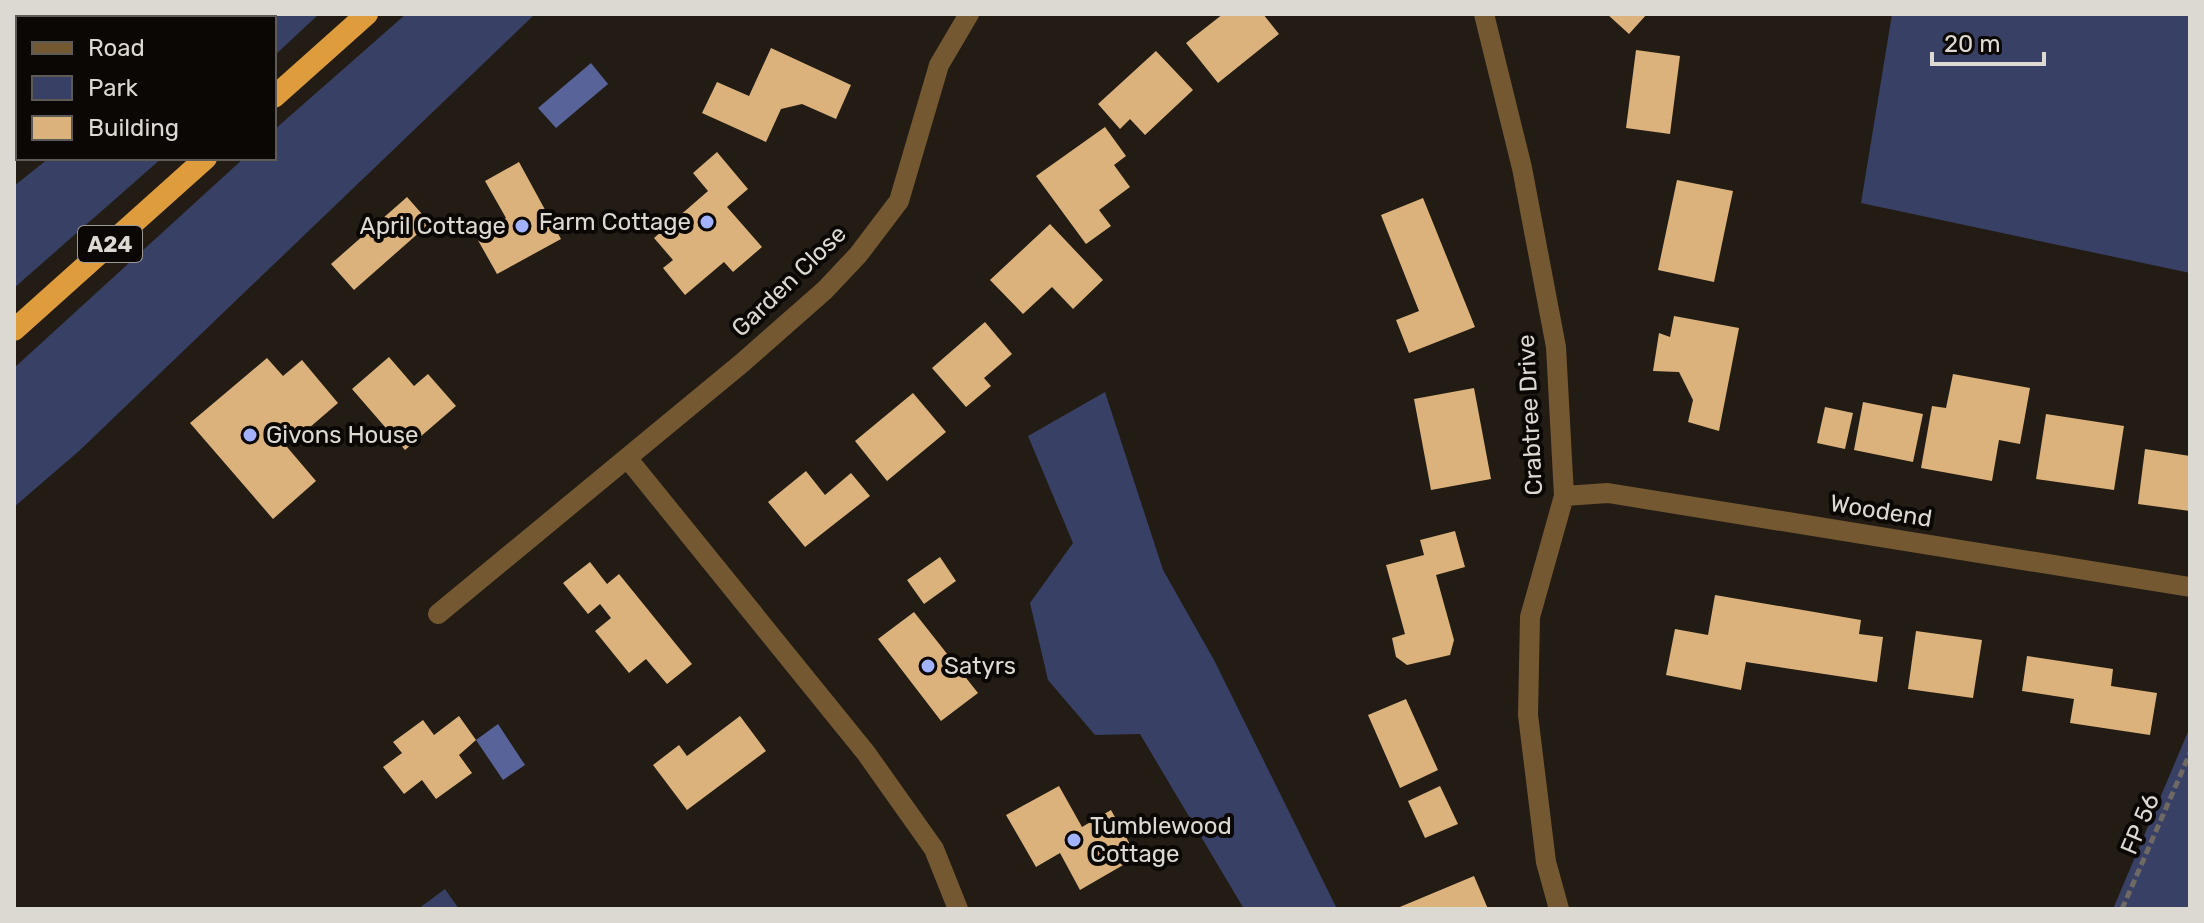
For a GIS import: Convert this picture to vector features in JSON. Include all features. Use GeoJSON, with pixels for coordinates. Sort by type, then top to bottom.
{"type":"FeatureCollection","features":[{"type":"Feature","properties":{"kind":"highway"},"geometry":{"type":"LineString","coordinates":[[276,95],[367,14]]}},
{"type":"Feature","properties":{"kind":"highway","name":"A24"},"geometry":{"type":"LineString","coordinates":[[14,330],[204,160]]}},
{"type":"Feature","properties":{"kind":"street","name":"Garden Close"},"geometry":{"type":"LineString","coordinates":[[438,614],[628,459],[825,290],[899,201],[939,65],[969,14]]}},
{"type":"Feature","properties":{"kind":"street","name":"Crabtree Drive"},"geometry":{"type":"LineString","coordinates":[[1484,14],[1522,168],[1556,347],[1564,496],[1530,617],[1528,715],[1546,862],[1559,909]]}},
{"type":"Feature","properties":{"kind":"street"},"geometry":{"type":"LineString","coordinates":[[628,459],[866,753],[934,849],[958,909]]}},
{"type":"Feature","properties":{"kind":"street","name":"Woodend"},"geometry":{"type":"LineString","coordinates":[[1564,496],[1608,493],[2190,587]]}},
{"type":"Feature","properties":{"kind":"path","name":"FP 56"},"geometry":{"type":"LineString","coordinates":[[2122,909],[2190,753]]}},
{"type":"Feature","properties":{"kind":"green space"},"geometry":{"type":"Polygon","coordinates":[[[319,14],[276,54],[276,16],[162,16],[319,14]]]}},
{"type":"Feature","properties":{"kind":"green space"},"geometry":{"type":"Polygon","coordinates":[[[406,14],[535,14],[79,451],[14,507],[14,368],[242,160],[276,160],[276,128],[406,14]]]}},
{"type":"Feature","properties":{"kind":"green space"},"geometry":{"type":"Polygon","coordinates":[[[1892,14],[2190,14],[2190,273],[1861,203],[1892,14]]]}},
{"type":"Feature","properties":{"kind":"green space"},"geometry":{"type":"Polygon","coordinates":[[[46,160],[160,160],[14,288],[14,186],[46,160]]]}},
{"type":"Feature","properties":{"kind":"green space"},"geometry":{"type":"Polygon","coordinates":[[[1105,392],[1163,570],[1214,660],[1337,909],[1244,909],[1140,734],[1095,735],[1048,680],[1030,603],[1073,543],[1028,436],[1105,392]]]}},
{"type":"Feature","properties":{"kind":"green space"},"geometry":{"type":"Polygon","coordinates":[[[2190,727],[2190,909],[2113,909],[2190,727]]]}},
{"type":"Feature","properties":{"kind":"green space"},"geometry":{"type":"Polygon","coordinates":[[[445,889],[459,909],[418,909],[445,889]]]}},
{"type":"Feature","properties":{"kind":"shaded area"},"geometry":{"type":"Polygon","coordinates":[[[591,63],[608,84],[556,128],[538,108],[591,63]]]}},
{"type":"Feature","properties":{"kind":"shaded area"},"geometry":{"type":"Polygon","coordinates":[[[498,724],[525,765],[503,780],[476,740],[498,724]]]}},
{"type":"Feature","properties":{"kind":"building"},"geometry":{"type":"Polygon","coordinates":[[[1223,14],[1263,14],[1279,34],[1218,83],[1186,43],[1223,14]]]}},
{"type":"Feature","properties":{"kind":"building"},"geometry":{"type":"Polygon","coordinates":[[[1607,14],[1647,14],[1629,34],[1607,14]]]}},
{"type":"Feature","properties":{"kind":"building"},"geometry":{"type":"Polygon","coordinates":[[[771,48],[851,85],[836,119],[802,104],[781,109],[766,142],[702,113],[717,82],[749,96],[771,48]]]}},
{"type":"Feature","properties":{"kind":"building"},"geometry":{"type":"Polygon","coordinates":[[[1636,50],[1680,56],[1670,134],[1626,128],[1636,50]]]}},
{"type":"Feature","properties":{"kind":"building"},"geometry":{"type":"Polygon","coordinates":[[[1156,51],[1193,90],[1145,135],[1130,119],[1120,129],[1098,104],[1156,51]]]}},
{"type":"Feature","properties":{"kind":"building"},"geometry":{"type":"Polygon","coordinates":[[[1105,127],[1126,156],[1114,165],[1130,187],[1099,210],[1111,226],[1086,244],[1036,176],[1105,127]]]}},
{"type":"Feature","properties":{"kind":"building","name":"Farm Cottage"},"geometry":{"type":"Polygon","coordinates":[[[717,152],[748,189],[727,207],[762,247],[733,272],[724,262],[685,295],[663,268],[673,260],[654,238],[708,191],[693,173],[717,152]]]}},
{"type":"Feature","properties":{"kind":"building","name":"April Cottage"},"geometry":{"type":"Polygon","coordinates":[[[519,162],[561,239],[497,274],[475,235],[506,218],[485,181],[519,162]]]}},
{"type":"Feature","properties":{"kind":"building"},"geometry":{"type":"Polygon","coordinates":[[[1677,180],[1733,191],[1714,282],[1658,270],[1677,180]]]}},
{"type":"Feature","properties":{"kind":"building"},"geometry":{"type":"Polygon","coordinates":[[[407,197],[430,223],[354,290],[331,264],[407,197]]]}},
{"type":"Feature","properties":{"kind":"building"},"geometry":{"type":"Polygon","coordinates":[[[1423,198],[1475,327],[1409,353],[1396,320],[1419,311],[1381,215],[1423,198]]]}},
{"type":"Feature","properties":{"kind":"building"},"geometry":{"type":"Polygon","coordinates":[[[1050,224],[1103,280],[1073,309],[1052,287],[1023,314],[990,280],[1050,224]]]}},
{"type":"Feature","properties":{"kind":"building"},"geometry":{"type":"Polygon","coordinates":[[[1674,316],[1739,328],[1719,431],[1688,422],[1693,400],[1679,372],[1653,371],[1659,333],[1670,337],[1674,316]]]}},
{"type":"Feature","properties":{"kind":"building"},"geometry":{"type":"Polygon","coordinates":[[[985,322],[1012,354],[984,378],[991,386],[966,407],[932,368],[985,322]]]}},
{"type":"Feature","properties":{"kind":"building"},"geometry":{"type":"Polygon","coordinates":[[[389,357],[414,386],[428,374],[456,406],[405,450],[352,389],[389,357]]]}},
{"type":"Feature","properties":{"kind":"building","name":"Givons House"},"geometry":{"type":"Polygon","coordinates":[[[267,358],[283,376],[302,360],[338,403],[287,447],[316,481],[273,519],[190,423],[267,358]]]}},
{"type":"Feature","properties":{"kind":"building"},"geometry":{"type":"Polygon","coordinates":[[[1953,374],[2030,388],[2020,444],[1999,440],[1992,481],[1921,468],[1932,406],[1946,408],[1953,374]]]}},
{"type":"Feature","properties":{"kind":"building"},"geometry":{"type":"Polygon","coordinates":[[[1474,388],[1491,479],[1431,490],[1414,399],[1474,388]]]}},
{"type":"Feature","properties":{"kind":"building"},"geometry":{"type":"Polygon","coordinates":[[[913,393],[946,432],[887,481],[855,441],[913,393]]]}},
{"type":"Feature","properties":{"kind":"building"},"geometry":{"type":"Polygon","coordinates":[[[1863,402],[1923,414],[1913,462],[1854,450],[1863,402]]]}},
{"type":"Feature","properties":{"kind":"building"},"geometry":{"type":"Polygon","coordinates":[[[1825,407],[1853,413],[1845,449],[1817,443],[1825,407]]]}},
{"type":"Feature","properties":{"kind":"building"},"geometry":{"type":"Polygon","coordinates":[[[2046,414],[2124,426],[2114,490],[2036,479],[2046,414]]]}},
{"type":"Feature","properties":{"kind":"building"},"geometry":{"type":"Polygon","coordinates":[[[2145,449],[2190,456],[2190,511],[2138,504],[2145,449]]]}},
{"type":"Feature","properties":{"kind":"building"},"geometry":{"type":"Polygon","coordinates":[[[806,471],[825,495],[851,473],[870,496],[805,547],[768,502],[806,471]]]}},
{"type":"Feature","properties":{"kind":"building"},"geometry":{"type":"Polygon","coordinates":[[[1455,531],[1465,567],[1436,575],[1454,640],[1450,655],[1407,665],[1396,657],[1392,638],[1405,634],[1386,565],[1424,555],[1420,540],[1455,531]]]}},
{"type":"Feature","properties":{"kind":"building"},"geometry":{"type":"Polygon","coordinates":[[[940,557],[956,581],[924,604],[907,580],[940,557]]]}},
{"type":"Feature","properties":{"kind":"building"},"geometry":{"type":"Polygon","coordinates":[[[590,562],[607,584],[619,574],[692,664],[667,684],[646,659],[629,673],[595,631],[611,618],[600,604],[588,614],[563,583],[590,562]]]}},
{"type":"Feature","properties":{"kind":"building"},"geometry":{"type":"Polygon","coordinates":[[[1715,595],[1861,620],[1859,634],[1883,637],[1877,682],[1746,662],[1741,690],[1666,675],[1675,629],[1708,635],[1715,595]]]}},
{"type":"Feature","properties":{"kind":"building","name":"Satyrs"},"geometry":{"type":"Polygon","coordinates":[[[914,612],[978,693],[941,721],[878,639],[914,612]]]}},
{"type":"Feature","properties":{"kind":"building"},"geometry":{"type":"Polygon","coordinates":[[[1916,631],[1982,640],[1973,698],[1908,689],[1916,631]]]}},
{"type":"Feature","properties":{"kind":"building"},"geometry":{"type":"Polygon","coordinates":[[[2027,656],[2113,669],[2111,686],[2157,693],[2150,735],[2070,723],[2074,699],[2022,691],[2027,656]]]}},
{"type":"Feature","properties":{"kind":"building"},"geometry":{"type":"Polygon","coordinates":[[[1406,699],[1438,770],[1400,788],[1368,715],[1406,699]]]}},
{"type":"Feature","properties":{"kind":"building"},"geometry":{"type":"Polygon","coordinates":[[[459,716],[476,740],[459,755],[472,773],[436,799],[422,780],[404,794],[383,767],[402,753],[393,742],[423,720],[434,735],[459,716]]]}},
{"type":"Feature","properties":{"kind":"building"},"geometry":{"type":"Polygon","coordinates":[[[740,716],[766,751],[687,810],[653,765],[679,745],[687,756],[740,716]]]}},
{"type":"Feature","properties":{"kind":"building","name":"Tumblewood Cottage"},"geometry":{"type":"Polygon","coordinates":[[[1059,786],[1082,827],[1111,810],[1137,857],[1080,890],[1060,853],[1036,867],[1006,815],[1059,786]]]}},
{"type":"Feature","properties":{"kind":"building"},"geometry":{"type":"Polygon","coordinates":[[[1440,786],[1458,824],[1425,838],[1408,801],[1440,786]]]}},
{"type":"Feature","properties":{"kind":"building"},"geometry":{"type":"Polygon","coordinates":[[[1474,876],[1488,909],[1395,909],[1474,876]]]}},
{"type":"Feature","properties":{"kind":"place","name":"Farm Cottage"},"geometry":{"type":"Point","coordinates":[707,222]}},
{"type":"Feature","properties":{"kind":"place","name":"April Cottage"},"geometry":{"type":"Point","coordinates":[522,226]}},
{"type":"Feature","properties":{"kind":"place","name":"Givons House"},"geometry":{"type":"Point","coordinates":[250,435]}},
{"type":"Feature","properties":{"kind":"place","name":"Satyrs"},"geometry":{"type":"Point","coordinates":[928,666]}},
{"type":"Feature","properties":{"kind":"place","name":"Tumblewood Cottage"},"geometry":{"type":"Point","coordinates":[1074,840]}}]}
